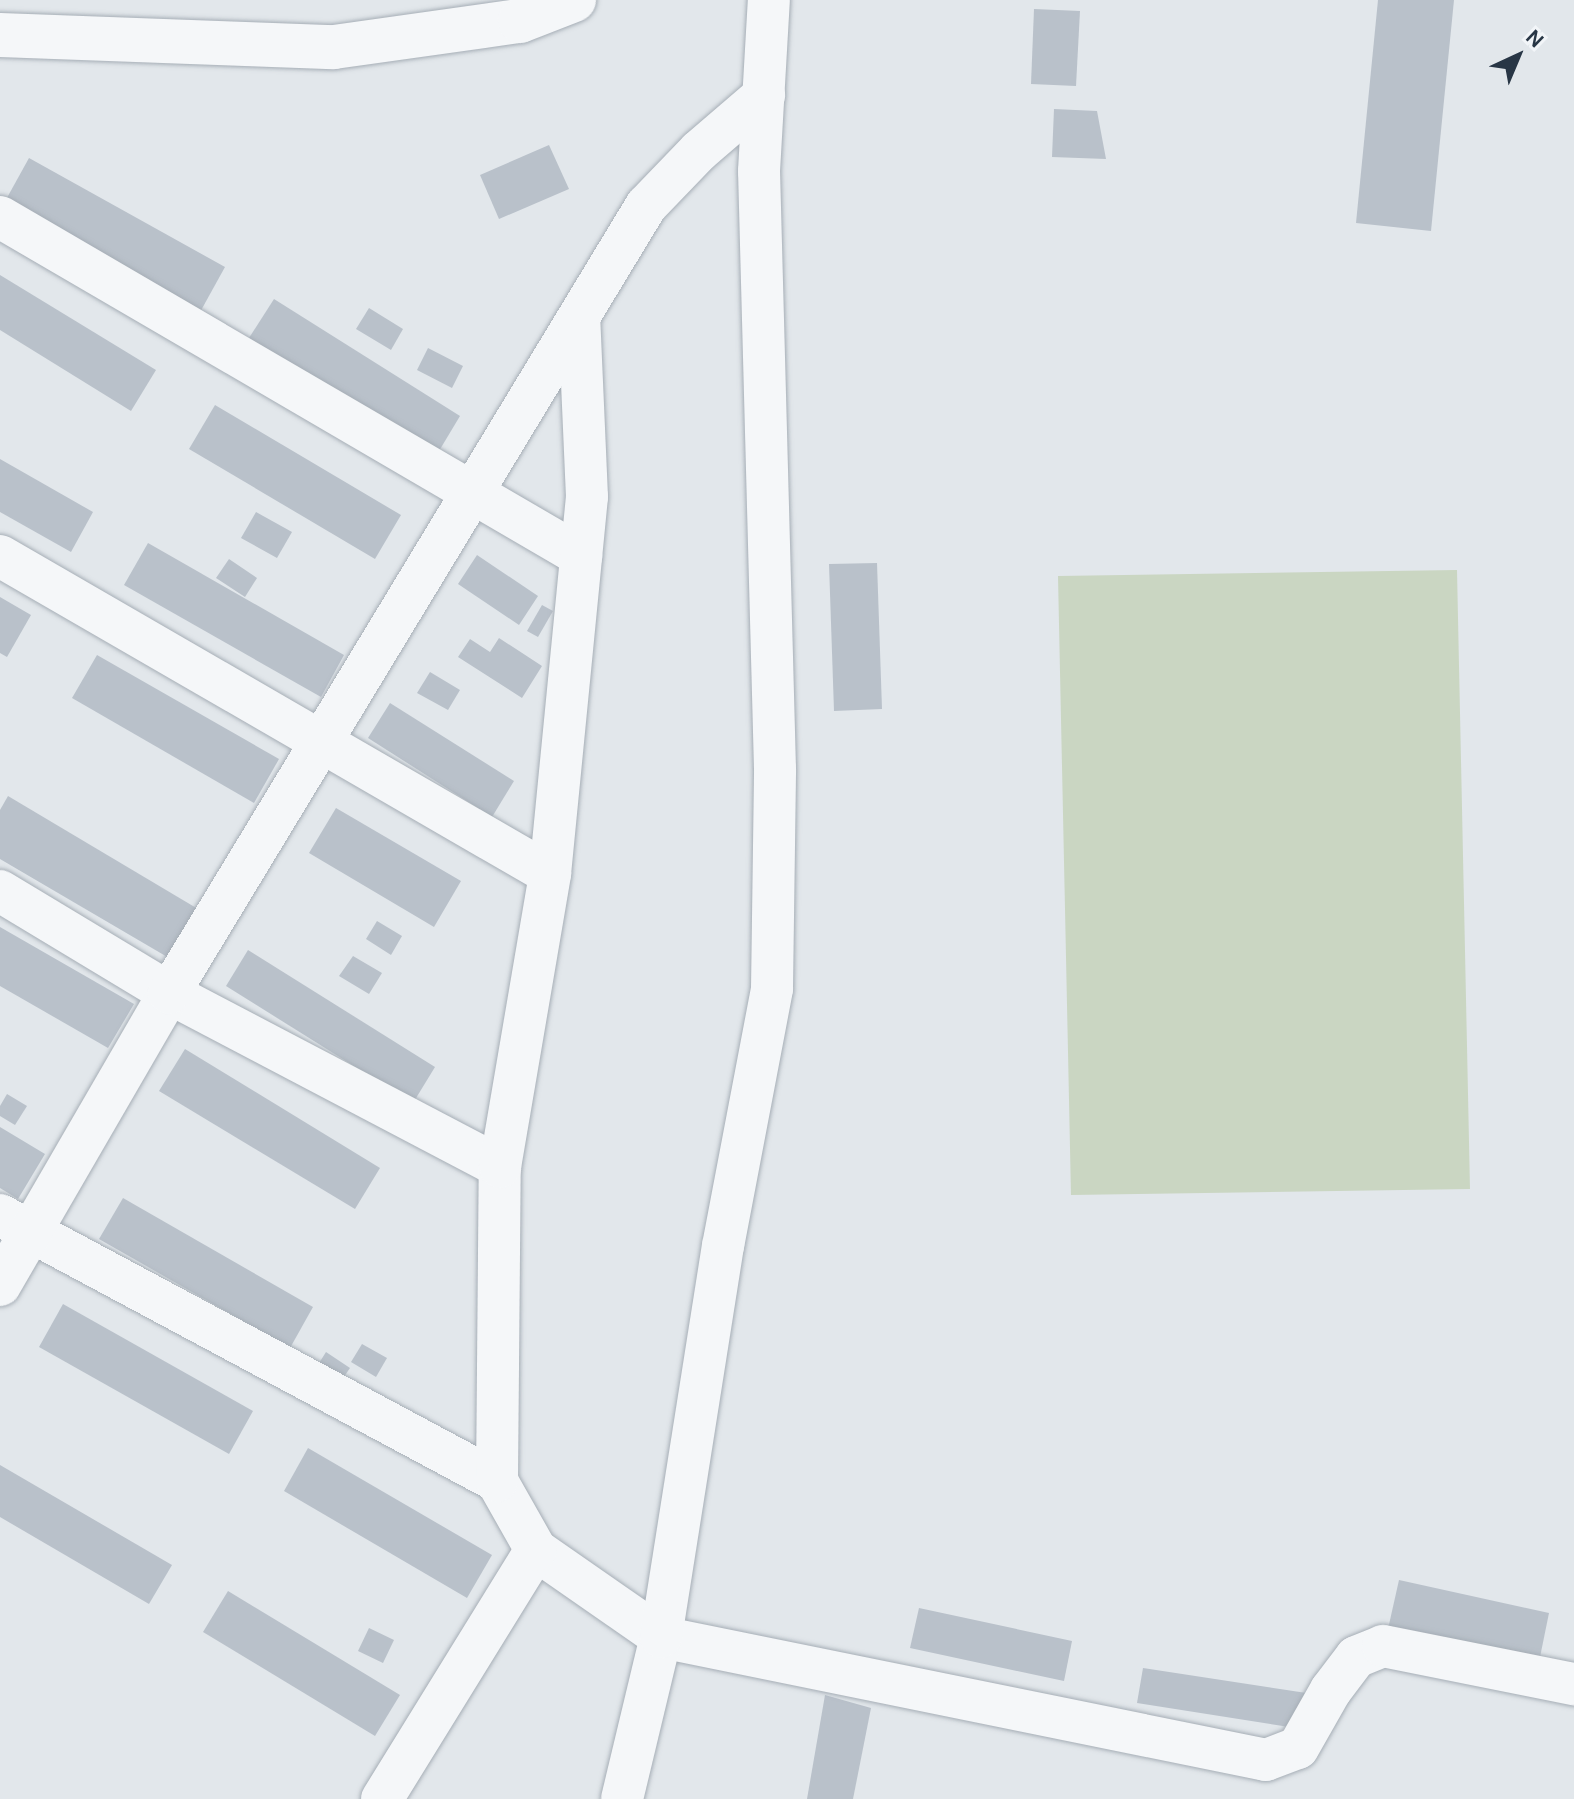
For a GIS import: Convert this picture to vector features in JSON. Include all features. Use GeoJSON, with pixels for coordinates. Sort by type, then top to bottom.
{"type":"FeatureCollection","features":[{"type":"Feature","properties":{"kind":"street"},"geometry":{"type":"LineString","coordinates":[[0,35],[334,47],[520,21],[574,0]]}},
{"type":"Feature","properties":{"kind":"street"},"geometry":{"type":"LineString","coordinates":[[622,1799],[661,1637],[723,1246],[772,989],[775,769],[759,171],[769,0]]}},
{"type":"Feature","properties":{"kind":"street"},"geometry":{"type":"LineString","coordinates":[[0,1285],[16,1224],[169,993],[646,206],[699,151],[764,95]]}},
{"type":"Feature","properties":{"kind":"street"},"geometry":{"type":"LineString","coordinates":[[0,217],[581,556]]}},
{"type":"Feature","properties":{"kind":"street"},"geometry":{"type":"LineString","coordinates":[[579,317],[587,497],[550,874],[500,1167],[497,1481],[536,1550],[661,1637],[1266,1760],[1298,1748],[1331,1690],[1356,1657],[1383,1646],[1574,1684]]}},
{"type":"Feature","properties":{"kind":"street"},"geometry":{"type":"LineString","coordinates":[[0,556],[323,739],[550,874]]}},
{"type":"Feature","properties":{"kind":"street"},"geometry":{"type":"LineString","coordinates":[[0,891],[169,993],[500,1167]]}},
{"type":"Feature","properties":{"kind":"street"},"geometry":{"type":"LineString","coordinates":[[16,1224],[497,1481]]}},
{"type":"Feature","properties":{"kind":"street"},"geometry":{"type":"LineString","coordinates":[[382,1799],[536,1550]]}},
{"type":"Feature","properties":{"kind":"green space"},"geometry":{"type":"Polygon","coordinates":[[[1457,570],[1470,1189],[1071,1195],[1058,576],[1457,570]]]}},
{"type":"Feature","properties":{"kind":"building"},"geometry":{"type":"Polygon","coordinates":[[[1378,0],[1454,0],[1431,231],[1356,223],[1378,0]]]}},
{"type":"Feature","properties":{"kind":"building"},"geometry":{"type":"Polygon","coordinates":[[[1034,9],[1080,11],[1076,86],[1031,84],[1034,9]]]}},
{"type":"Feature","properties":{"kind":"building"},"geometry":{"type":"Polygon","coordinates":[[[1054,109],[1097,111],[1106,159],[1052,157],[1054,109]]]}},
{"type":"Feature","properties":{"kind":"building"},"geometry":{"type":"Polygon","coordinates":[[[549,145],[569,189],[499,219],[480,175],[549,145]]]}},
{"type":"Feature","properties":{"kind":"building"},"geometry":{"type":"Polygon","coordinates":[[[29,158],[225,267],[199,314],[3,205],[29,158]]]}},
{"type":"Feature","properties":{"kind":"building"},"geometry":{"type":"Polygon","coordinates":[[[0,275],[156,370],[131,411],[0,330],[0,275]]]}},
{"type":"Feature","properties":{"kind":"building"},"geometry":{"type":"Polygon","coordinates":[[[274,299],[460,416],[436,456],[249,338],[274,299]]]}},
{"type":"Feature","properties":{"kind":"building"},"geometry":{"type":"Polygon","coordinates":[[[369,308],[403,329],[391,350],[356,329],[369,308]]]}},
{"type":"Feature","properties":{"kind":"building"},"geometry":{"type":"Polygon","coordinates":[[[428,348],[463,366],[452,388],[417,370],[428,348]]]}},
{"type":"Feature","properties":{"kind":"building"},"geometry":{"type":"Polygon","coordinates":[[[215,405],[401,515],[375,559],[189,449],[215,405]]]}},
{"type":"Feature","properties":{"kind":"building"},"geometry":{"type":"Polygon","coordinates":[[[0,459],[93,512],[71,552],[0,512],[0,459]]]}},
{"type":"Feature","properties":{"kind":"building"},"geometry":{"type":"Polygon","coordinates":[[[256,512],[292,532],[277,558],[241,538],[256,512]]]}},
{"type":"Feature","properties":{"kind":"building"},"geometry":{"type":"Polygon","coordinates":[[[148,543],[344,655],[321,697],[124,585],[148,543]]]}},
{"type":"Feature","properties":{"kind":"building"},"geometry":{"type":"Polygon","coordinates":[[[477,555],[538,596],[519,625],[458,584],[477,555]]]}},
{"type":"Feature","properties":{"kind":"building"},"geometry":{"type":"Polygon","coordinates":[[[229,559],[257,578],[245,597],[216,578],[229,559]]]}},
{"type":"Feature","properties":{"kind":"building"},"geometry":{"type":"Polygon","coordinates":[[[877,563],[882,709],[834,711],[829,564],[877,563]]]}},
{"type":"Feature","properties":{"kind":"building"},"geometry":{"type":"Polygon","coordinates":[[[0,597],[31,615],[7,657],[0,653],[0,597]]]}},
{"type":"Feature","properties":{"kind":"building"},"geometry":{"type":"Polygon","coordinates":[[[542,605],[553,611],[538,637],[527,631],[542,605]]]}},
{"type":"Feature","properties":{"kind":"building"},"geometry":{"type":"Polygon","coordinates":[[[499,638],[542,666],[522,698],[458,657],[470,639],[490,652],[499,638]]]}},
{"type":"Feature","properties":{"kind":"building"},"geometry":{"type":"Polygon","coordinates":[[[97,655],[279,759],[254,803],[72,698],[97,655]]]}},
{"type":"Feature","properties":{"kind":"building"},"geometry":{"type":"Polygon","coordinates":[[[430,672],[460,690],[448,710],[417,693],[430,672]]]}},
{"type":"Feature","properties":{"kind":"building"},"geometry":{"type":"Polygon","coordinates":[[[390,703],[514,781],[492,817],[368,738],[390,703]]]}},
{"type":"Feature","properties":{"kind":"building"},"geometry":{"type":"Polygon","coordinates":[[[8,796],[198,909],[169,958],[0,859],[0,810],[8,796]]]}},
{"type":"Feature","properties":{"kind":"building"},"geometry":{"type":"Polygon","coordinates":[[[336,808],[461,881],[434,927],[309,853],[336,808]]]}},
{"type":"Feature","properties":{"kind":"building"},"geometry":{"type":"Polygon","coordinates":[[[377,921],[402,936],[391,955],[366,939],[377,921]]]}},
{"type":"Feature","properties":{"kind":"building"},"geometry":{"type":"Polygon","coordinates":[[[0,927],[134,1004],[108,1048],[0,986],[0,927]]]}},
{"type":"Feature","properties":{"kind":"building"},"geometry":{"type":"Polygon","coordinates":[[[248,950],[435,1067],[413,1103],[226,986],[248,950]]]}},
{"type":"Feature","properties":{"kind":"building"},"geometry":{"type":"Polygon","coordinates":[[[353,956],[382,973],[369,994],[339,976],[353,956]]]}},
{"type":"Feature","properties":{"kind":"building"},"geometry":{"type":"Polygon","coordinates":[[[185,1049],[380,1168],[355,1209],[159,1091],[185,1049]]]}},
{"type":"Feature","properties":{"kind":"building"},"geometry":{"type":"Polygon","coordinates":[[[7,1094],[27,1106],[15,1125],[0,1116],[0,1106],[7,1094]]]}},
{"type":"Feature","properties":{"kind":"building"},"geometry":{"type":"Polygon","coordinates":[[[0,1127],[45,1154],[18,1199],[0,1188],[0,1127]]]}},
{"type":"Feature","properties":{"kind":"building"},"geometry":{"type":"Polygon","coordinates":[[[123,1198],[313,1307],[290,1348],[99,1239],[123,1198]]]}},
{"type":"Feature","properties":{"kind":"building"},"geometry":{"type":"Polygon","coordinates":[[[63,1304],[253,1411],[229,1454],[39,1347],[63,1304]]]}},
{"type":"Feature","properties":{"kind":"building"},"geometry":{"type":"Polygon","coordinates":[[[362,1344],[387,1358],[376,1377],[351,1362],[362,1344]]]}},
{"type":"Feature","properties":{"kind":"building"},"geometry":{"type":"Polygon","coordinates":[[[326,1352],[350,1368],[339,1384],[316,1368],[326,1352]]]}},
{"type":"Feature","properties":{"kind":"building"},"geometry":{"type":"Polygon","coordinates":[[[308,1448],[492,1555],[467,1598],[284,1491],[308,1448]]]}},
{"type":"Feature","properties":{"kind":"building"},"geometry":{"type":"Polygon","coordinates":[[[0,1465],[172,1565],[149,1604],[0,1517],[0,1465]]]}},
{"type":"Feature","properties":{"kind":"building"},"geometry":{"type":"Polygon","coordinates":[[[1399,1580],[1549,1613],[1539,1662],[1388,1629],[1399,1580]]]}},
{"type":"Feature","properties":{"kind":"building"},"geometry":{"type":"Polygon","coordinates":[[[228,1591],[400,1695],[375,1736],[203,1632],[228,1591]]]}},
{"type":"Feature","properties":{"kind":"building"},"geometry":{"type":"Polygon","coordinates":[[[919,1608],[1072,1641],[1064,1681],[910,1648],[919,1608]]]}},
{"type":"Feature","properties":{"kind":"building"},"geometry":{"type":"Polygon","coordinates":[[[369,1628],[394,1640],[383,1663],[358,1651],[369,1628]]]}},
{"type":"Feature","properties":{"kind":"building"},"geometry":{"type":"Polygon","coordinates":[[[1143,1668],[1313,1694],[1308,1730],[1137,1703],[1143,1668]]]}},
{"type":"Feature","properties":{"kind":"building"},"geometry":{"type":"Polygon","coordinates":[[[825,1695],[871,1708],[853,1799],[807,1799],[825,1695]]]}}]}
